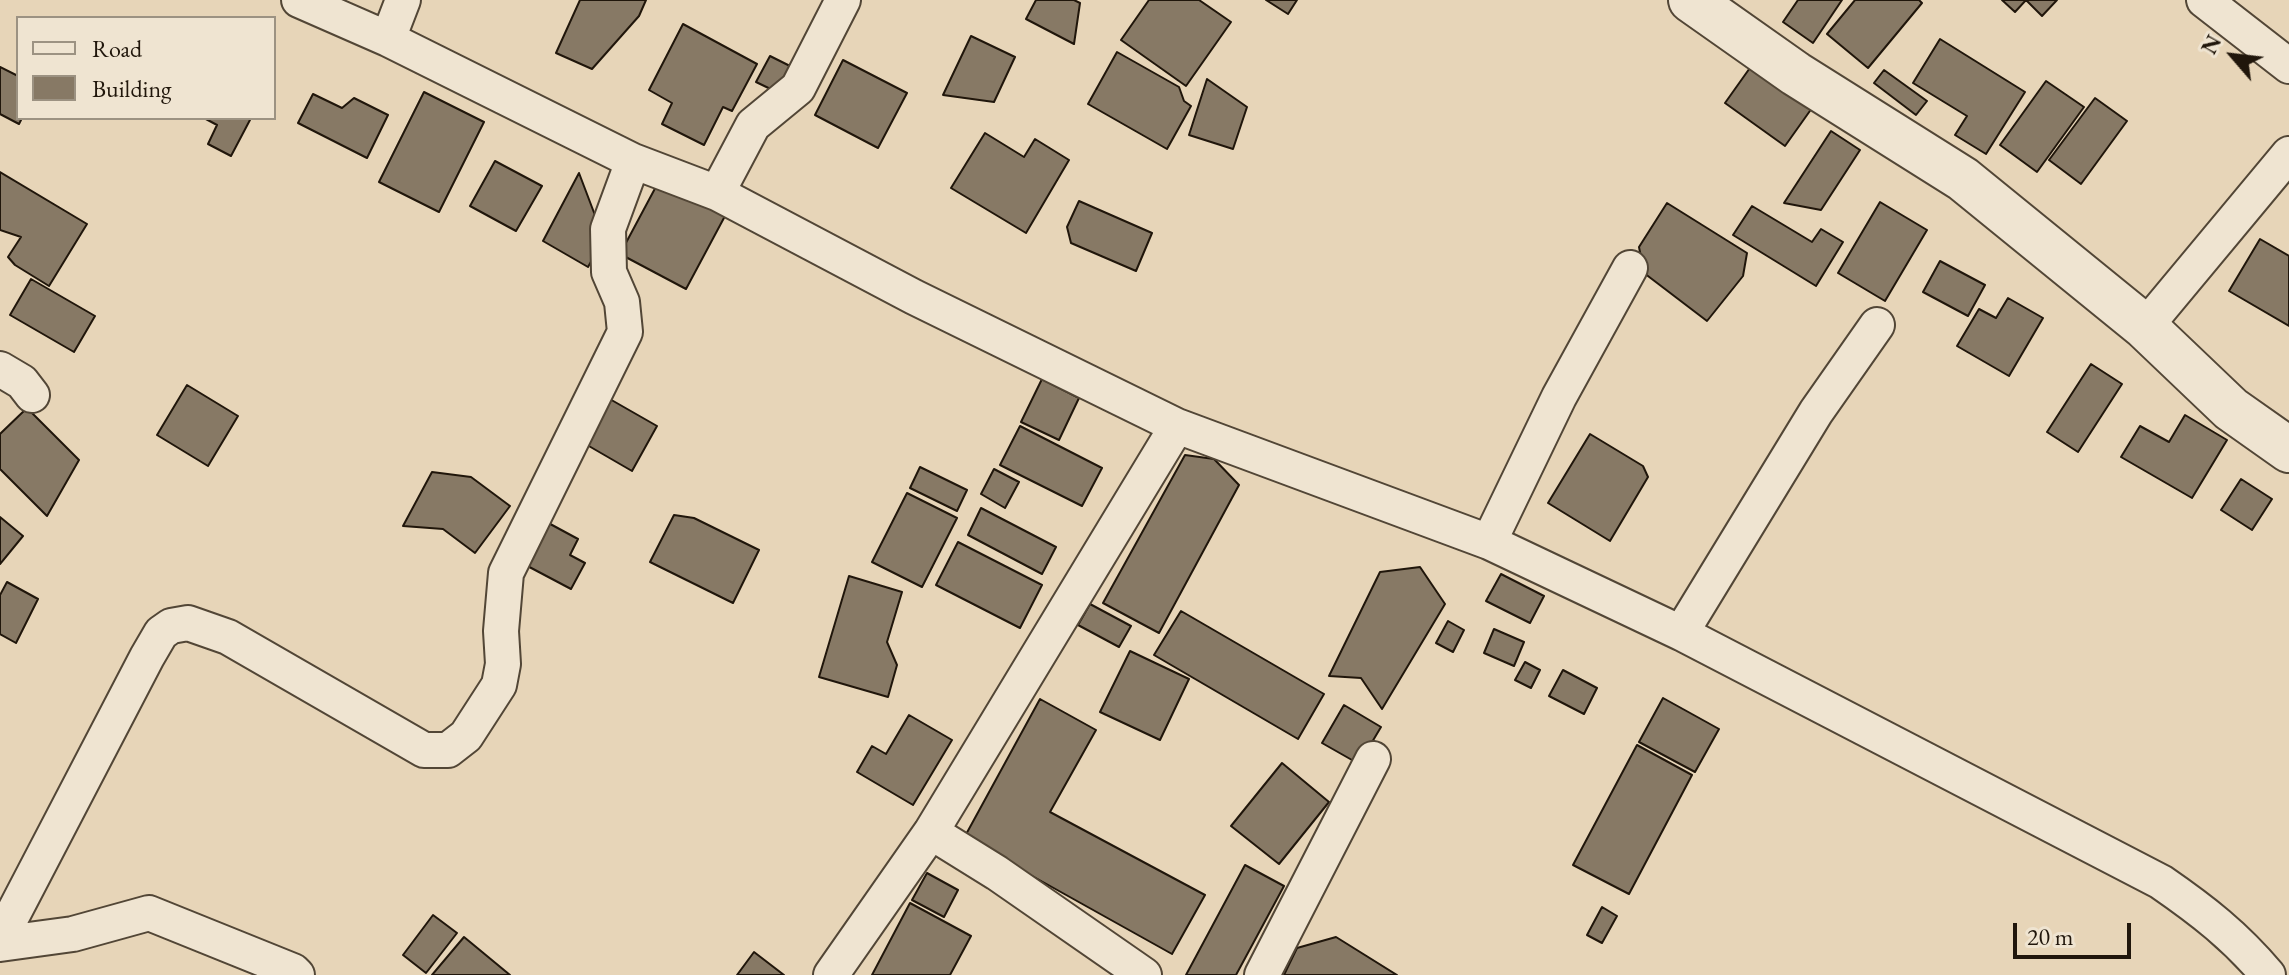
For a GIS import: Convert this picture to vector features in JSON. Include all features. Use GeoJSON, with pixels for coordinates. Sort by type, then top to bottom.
{"type":"FeatureCollection","features":[{"type":"Feature","properties":{"kind":"street"},"geometry":{"type":"LineString","coordinates":[[299,0],[388,39],[633,161],[717,193],[914,297],[1177,426],[1489,542],[1681,633],[2161,882],[2207,914],[2241,943],[2268,975]]}},
{"type":"Feature","properties":{"kind":"street"},"geometry":{"type":"LineString","coordinates":[[388,39],[403,0]]}},
{"type":"Feature","properties":{"kind":"street"},"geometry":{"type":"LineString","coordinates":[[717,193],[753,125],[798,88],[843,0]]}},
{"type":"Feature","properties":{"kind":"street"},"geometry":{"type":"LineString","coordinates":[[1691,0],[1796,74],[1963,179],[2145,327],[2231,409],[2289,450]]}},
{"type":"Feature","properties":{"kind":"street"},"geometry":{"type":"LineString","coordinates":[[2204,0],[2289,66]]}},
{"type":"Feature","properties":{"kind":"street"},"geometry":{"type":"LineString","coordinates":[[2145,327],[2289,154]]}},
{"type":"Feature","properties":{"kind":"street"},"geometry":{"type":"LineString","coordinates":[[0,942],[147,657],[161,633],[171,626],[188,623],[228,637],[424,750],[448,750],[466,736],[499,685],[503,664],[501,631],[506,573],[625,332],[622,302],[609,272],[608,229],[633,161]]}},
{"type":"Feature","properties":{"kind":"street"},"geometry":{"type":"LineString","coordinates":[[1489,542],[1559,397],[1630,268]]}},
{"type":"Feature","properties":{"kind":"street"},"geometry":{"type":"LineString","coordinates":[[1681,633],[1816,412],[1877,325]]}},
{"type":"Feature","properties":{"kind":"street"},"geometry":{"type":"LineString","coordinates":[[0,369],[22,382],[32,395]]}},
{"type":"Feature","properties":{"kind":"street"},"geometry":{"type":"LineString","coordinates":[[831,975],[931,832],[1177,426]]}},
{"type":"Feature","properties":{"kind":"street"},"geometry":{"type":"LineString","coordinates":[[1262,975],[1373,759]]}},
{"type":"Feature","properties":{"kind":"street"},"geometry":{"type":"LineString","coordinates":[[931,832],[997,873],[1144,975]]}},
{"type":"Feature","properties":{"kind":"street"},"geometry":{"type":"LineString","coordinates":[[0,942],[73,934],[149,913],[297,975]]}},
{"type":"Feature","properties":{"kind":"building"},"geometry":{"type":"Polygon","coordinates":[[[580,0],[646,0],[639,16],[592,69],[556,53],[580,0]]]}},
{"type":"Feature","properties":{"kind":"building"},"geometry":{"type":"Polygon","coordinates":[[[1036,0],[1074,0],[1080,3],[1074,44],[1026,19],[1036,0]]]}},
{"type":"Feature","properties":{"kind":"building"},"geometry":{"type":"Polygon","coordinates":[[[1149,0],[1199,0],[1231,22],[1186,86],[1121,40],[1149,0]]]}},
{"type":"Feature","properties":{"kind":"building"},"geometry":{"type":"Polygon","coordinates":[[[1266,0],[1297,0],[1288,14],[1266,0]]]}},
{"type":"Feature","properties":{"kind":"building"},"geometry":{"type":"Polygon","coordinates":[[[1798,0],[1842,0],[1813,43],[1783,22],[1798,0]]]}},
{"type":"Feature","properties":{"kind":"building"},"geometry":{"type":"Polygon","coordinates":[[[1855,0],[1919,0],[1922,3],[1868,68],[1827,34],[1855,0]]]}},
{"type":"Feature","properties":{"kind":"building"},"geometry":{"type":"Polygon","coordinates":[[[2002,0],[2026,0],[2015,12],[2002,0]]]}},
{"type":"Feature","properties":{"kind":"building"},"geometry":{"type":"Polygon","coordinates":[[[2026,0],[2057,0],[2042,16],[2026,0]]]}},
{"type":"Feature","properties":{"kind":"building"},"geometry":{"type":"Polygon","coordinates":[[[683,24],[757,64],[732,111],[723,107],[704,145],[662,124],[672,103],[649,90],[683,24]]]}},
{"type":"Feature","properties":{"kind":"building"},"geometry":{"type":"Polygon","coordinates":[[[971,36],[1015,57],[994,102],[943,95],[971,36]]]}},
{"type":"Feature","properties":{"kind":"building"},"geometry":{"type":"Polygon","coordinates":[[[1940,39],[2025,92],[1986,154],[1955,135],[1967,116],[1913,83],[1940,39]]]}},
{"type":"Feature","properties":{"kind":"building"},"geometry":{"type":"Polygon","coordinates":[[[1117,52],[1179,87],[1184,101],[1191,106],[1167,149],[1088,104],[1117,52]]]}},
{"type":"Feature","properties":{"kind":"building"},"geometry":{"type":"Polygon","coordinates":[[[770,56],[794,68],[781,94],[756,82],[770,56]]]}},
{"type":"Feature","properties":{"kind":"building"},"geometry":{"type":"Polygon","coordinates":[[[843,60],[907,93],[878,148],[815,115],[843,60]]]}},
{"type":"Feature","properties":{"kind":"building"},"geometry":{"type":"Polygon","coordinates":[[[1752,65],[1812,108],[1785,146],[1725,103],[1752,65]]]}},
{"type":"Feature","properties":{"kind":"building"},"geometry":{"type":"Polygon","coordinates":[[[0,67],[16,75],[16,120],[21,120],[19,124],[0,114],[0,67]]]}},
{"type":"Feature","properties":{"kind":"building"},"geometry":{"type":"Polygon","coordinates":[[[1884,70],[1927,101],[1916,115],[1874,83],[1884,70]]]}},
{"type":"Feature","properties":{"kind":"building"},"geometry":{"type":"Polygon","coordinates":[[[1207,79],[1247,107],[1233,149],[1189,135],[1207,79]]]}},
{"type":"Feature","properties":{"kind":"building"},"geometry":{"type":"Polygon","coordinates":[[[2046,81],[2084,107],[2037,172],[2000,145],[2046,81]]]}},
{"type":"Feature","properties":{"kind":"building"},"geometry":{"type":"Polygon","coordinates":[[[424,92],[484,122],[439,212],[379,182],[424,92]]]}},
{"type":"Feature","properties":{"kind":"building"},"geometry":{"type":"Polygon","coordinates":[[[313,94],[342,108],[354,98],[388,115],[367,158],[298,123],[313,94]]]}},
{"type":"Feature","properties":{"kind":"building"},"geometry":{"type":"Polygon","coordinates":[[[2095,98],[2127,121],[2081,184],[2049,160],[2095,98]]]}},
{"type":"Feature","properties":{"kind":"building"},"geometry":{"type":"Polygon","coordinates":[[[208,120],[250,120],[231,156],[208,144],[217,125],[208,120]]]}},
{"type":"Feature","properties":{"kind":"building"},"geometry":{"type":"Polygon","coordinates":[[[1831,131],[1860,150],[1821,210],[1784,203],[1831,131]]]}},
{"type":"Feature","properties":{"kind":"building"},"geometry":{"type":"Polygon","coordinates":[[[985,133],[1024,157],[1035,139],[1069,160],[1026,233],[951,188],[985,133]]]}},
{"type":"Feature","properties":{"kind":"building"},"geometry":{"type":"Polygon","coordinates":[[[495,161],[542,186],[516,231],[470,206],[495,161]]]}},
{"type":"Feature","properties":{"kind":"building"},"geometry":{"type":"Polygon","coordinates":[[[0,172],[87,224],[49,286],[15,265],[8,257],[21,237],[0,230],[0,172]]]}},
{"type":"Feature","properties":{"kind":"building"},"geometry":{"type":"Polygon","coordinates":[[[579,173],[604,239],[588,267],[543,241],[579,173]]]}},
{"type":"Feature","properties":{"kind":"building"},"geometry":{"type":"Polygon","coordinates":[[[659,181],[725,216],[686,289],[620,254],[659,181]]]}},
{"type":"Feature","properties":{"kind":"building"},"geometry":{"type":"Polygon","coordinates":[[[1079,201],[1152,233],[1136,271],[1071,243],[1067,227],[1079,201]]]}},
{"type":"Feature","properties":{"kind":"building"},"geometry":{"type":"Polygon","coordinates":[[[1880,202],[1927,230],[1885,301],[1838,273],[1880,202]]]}},
{"type":"Feature","properties":{"kind":"building"},"geometry":{"type":"Polygon","coordinates":[[[1667,203],[1747,253],[1743,276],[1707,321],[1644,273],[1639,247],[1667,203]]]}},
{"type":"Feature","properties":{"kind":"building"},"geometry":{"type":"Polygon","coordinates":[[[1752,206],[1812,242],[1821,229],[1843,242],[1816,286],[1733,235],[1752,206]]]}},
{"type":"Feature","properties":{"kind":"building"},"geometry":{"type":"Polygon","coordinates":[[[2260,239],[2289,256],[2289,326],[2229,291],[2260,239]]]}},
{"type":"Feature","properties":{"kind":"building"},"geometry":{"type":"Polygon","coordinates":[[[1940,261],[1985,285],[1968,316],[1923,292],[1940,261]]]}},
{"type":"Feature","properties":{"kind":"building"},"geometry":{"type":"Polygon","coordinates":[[[31,279],[95,316],[74,352],[10,315],[31,279]]]}},
{"type":"Feature","properties":{"kind":"building"},"geometry":{"type":"Polygon","coordinates":[[[2008,298],[2043,318],[2009,376],[1957,346],[1979,309],[1996,318],[2008,298]]]}},
{"type":"Feature","properties":{"kind":"building"},"geometry":{"type":"Polygon","coordinates":[[[2091,364],[2122,384],[2078,452],[2047,432],[2091,364]]]}},
{"type":"Feature","properties":{"kind":"building"},"geometry":{"type":"Polygon","coordinates":[[[1042,379],[1079,398],[1059,440],[1021,422],[1042,379]]]}},
{"type":"Feature","properties":{"kind":"building"},"geometry":{"type":"Polygon","coordinates":[[[187,385],[238,416],[208,466],[157,435],[187,385]]]}},
{"type":"Feature","properties":{"kind":"building"},"geometry":{"type":"Polygon","coordinates":[[[601,394],[657,426],[632,471],[575,438],[601,394]]]}},
{"type":"Feature","properties":{"kind":"building"},"geometry":{"type":"Polygon","coordinates":[[[27,408],[79,460],[47,516],[0,469],[0,434],[27,408]]]}},
{"type":"Feature","properties":{"kind":"building"},"geometry":{"type":"Polygon","coordinates":[[[2185,415],[2227,440],[2192,498],[2121,457],[2140,426],[2169,442],[2185,415]]]}},
{"type":"Feature","properties":{"kind":"building"},"geometry":{"type":"Polygon","coordinates":[[[1020,426],[1102,468],[1082,506],[1000,465],[1020,426]]]}},
{"type":"Feature","properties":{"kind":"building"},"geometry":{"type":"Polygon","coordinates":[[[1590,434],[1643,466],[1648,477],[1610,541],[1548,503],[1590,434]]]}},
{"type":"Feature","properties":{"kind":"building"},"geometry":{"type":"Polygon","coordinates":[[[1185,455],[1214,459],[1239,485],[1159,633],[1103,603],[1185,455]]]}},
{"type":"Feature","properties":{"kind":"building"},"geometry":{"type":"Polygon","coordinates":[[[920,467],[967,490],[957,511],[910,488],[920,467]]]}},
{"type":"Feature","properties":{"kind":"building"},"geometry":{"type":"Polygon","coordinates":[[[994,469],[1019,482],[1005,508],[981,494],[994,469]]]}},
{"type":"Feature","properties":{"kind":"building"},"geometry":{"type":"Polygon","coordinates":[[[432,472],[471,477],[510,506],[475,553],[443,529],[403,526],[432,472]]]}},
{"type":"Feature","properties":{"kind":"building"},"geometry":{"type":"Polygon","coordinates":[[[2241,479],[2272,499],[2252,530],[2221,510],[2241,479]]]}},
{"type":"Feature","properties":{"kind":"building"},"geometry":{"type":"Polygon","coordinates":[[[907,493],[957,518],[922,587],[872,562],[907,493]]]}},
{"type":"Feature","properties":{"kind":"building"},"geometry":{"type":"Polygon","coordinates":[[[981,508],[1056,547],[1042,574],[968,535],[981,508]]]}},
{"type":"Feature","properties":{"kind":"building"},"geometry":{"type":"Polygon","coordinates":[[[674,515],[694,518],[759,550],[733,603],[650,562],[674,515]]]}},
{"type":"Feature","properties":{"kind":"building"},"geometry":{"type":"Polygon","coordinates":[[[0,517],[23,536],[0,564],[0,517]]]}},
{"type":"Feature","properties":{"kind":"building"},"geometry":{"type":"Polygon","coordinates":[[[541,519],[578,539],[570,555],[585,563],[571,589],[518,561],[541,519]]]}},
{"type":"Feature","properties":{"kind":"building"},"geometry":{"type":"Polygon","coordinates":[[[958,542],[1042,585],[1020,628],[936,585],[958,542]]]}},
{"type":"Feature","properties":{"kind":"building"},"geometry":{"type":"Polygon","coordinates":[[[1420,567],[1445,604],[1382,709],[1361,678],[1329,676],[1380,572],[1420,567]]]}},
{"type":"Feature","properties":{"kind":"building"},"geometry":{"type":"Polygon","coordinates":[[[1501,574],[1544,596],[1530,623],[1486,601],[1501,574]]]}},
{"type":"Feature","properties":{"kind":"building"},"geometry":{"type":"Polygon","coordinates":[[[849,576],[902,592],[887,642],[897,665],[888,697],[819,677],[849,576]]]}},
{"type":"Feature","properties":{"kind":"building"},"geometry":{"type":"Polygon","coordinates":[[[7,582],[38,599],[16,643],[0,634],[0,595],[7,582]]]}},
{"type":"Feature","properties":{"kind":"building"},"geometry":{"type":"Polygon","coordinates":[[[1090,604],[1131,626],[1119,647],[1078,625],[1090,604]]]}},
{"type":"Feature","properties":{"kind":"building"},"geometry":{"type":"Polygon","coordinates":[[[1181,611],[1324,694],[1298,739],[1154,655],[1181,611]]]}},
{"type":"Feature","properties":{"kind":"building"},"geometry":{"type":"Polygon","coordinates":[[[1448,621],[1464,630],[1453,652],[1436,643],[1448,621]]]}},
{"type":"Feature","properties":{"kind":"building"},"geometry":{"type":"Polygon","coordinates":[[[1494,629],[1524,642],[1514,666],[1484,653],[1494,629]]]}},
{"type":"Feature","properties":{"kind":"building"},"geometry":{"type":"Polygon","coordinates":[[[1130,651],[1189,679],[1160,740],[1100,712],[1130,651]]]}},
{"type":"Feature","properties":{"kind":"building"},"geometry":{"type":"Polygon","coordinates":[[[1525,662],[1540,670],[1531,688],[1515,680],[1525,662]]]}},
{"type":"Feature","properties":{"kind":"building"},"geometry":{"type":"Polygon","coordinates":[[[1563,670],[1597,688],[1584,714],[1549,696],[1563,670]]]}},
{"type":"Feature","properties":{"kind":"building"},"geometry":{"type":"Polygon","coordinates":[[[1663,698],[1719,729],[1695,772],[1639,742],[1663,698]]]}},
{"type":"Feature","properties":{"kind":"building"},"geometry":{"type":"Polygon","coordinates":[[[1040,699],[1096,730],[1050,812],[1205,895],[1172,954],[964,838],[1040,699]]]}},
{"type":"Feature","properties":{"kind":"building"},"geometry":{"type":"Polygon","coordinates":[[[1344,705],[1381,727],[1359,764],[1322,743],[1344,705]]]}},
{"type":"Feature","properties":{"kind":"building"},"geometry":{"type":"Polygon","coordinates":[[[909,715],[952,740],[913,805],[857,772],[872,746],[886,754],[909,715]]]}},
{"type":"Feature","properties":{"kind":"building"},"geometry":{"type":"Polygon","coordinates":[[[1637,745],[1692,775],[1629,894],[1573,865],[1637,745]]]}},
{"type":"Feature","properties":{"kind":"building"},"geometry":{"type":"Polygon","coordinates":[[[1282,763],[1329,802],[1279,864],[1231,826],[1282,763]]]}},
{"type":"Feature","properties":{"kind":"building"},"geometry":{"type":"Polygon","coordinates":[[[1245,865],[1284,886],[1236,975],[1186,975],[1245,865]]]}},
{"type":"Feature","properties":{"kind":"building"},"geometry":{"type":"Polygon","coordinates":[[[927,873],[958,890],[944,917],[912,900],[927,873]]]}},
{"type":"Feature","properties":{"kind":"building"},"geometry":{"type":"Polygon","coordinates":[[[910,903],[971,936],[950,975],[872,975],[910,903]]]}},
{"type":"Feature","properties":{"kind":"building"},"geometry":{"type":"Polygon","coordinates":[[[1602,907],[1617,916],[1602,943],[1587,935],[1602,907]]]}},
{"type":"Feature","properties":{"kind":"building"},"geometry":{"type":"Polygon","coordinates":[[[433,915],[457,933],[426,973],[403,955],[433,915]]]}},
{"type":"Feature","properties":{"kind":"building"},"geometry":{"type":"Polygon","coordinates":[[[464,937],[510,975],[432,975],[464,937]]]}},
{"type":"Feature","properties":{"kind":"building"},"geometry":{"type":"Polygon","coordinates":[[[1336,937],[1397,975],[1284,975],[1297,948],[1336,937]]]}},
{"type":"Feature","properties":{"kind":"building"},"geometry":{"type":"Polygon","coordinates":[[[754,952],[784,975],[737,975],[754,952]]]}}]}
